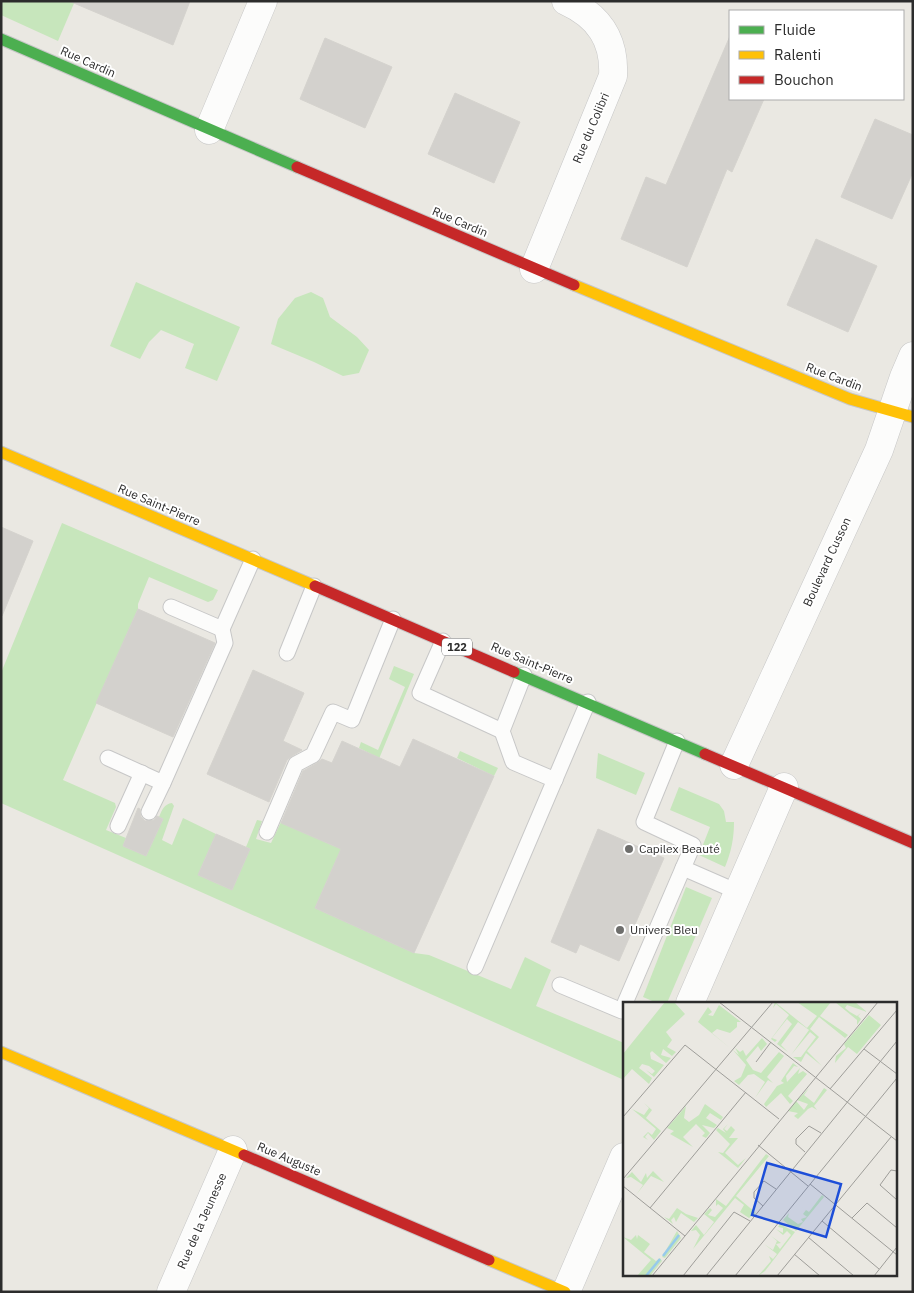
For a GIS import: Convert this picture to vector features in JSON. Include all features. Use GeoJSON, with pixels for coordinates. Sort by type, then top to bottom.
{"type":"FeatureCollection","features":[{"type":"Feature","properties":{"kind":"street"},"geometry":{"type":"LineString","coordinates":[[209,130],[264,1]]}},
{"type":"Feature","properties":{"kind":"street","name":"Rue du Colibri"},"geometry":{"type":"LineString","coordinates":[[534,269],[613,76],[614,61],[611,48],[599,24],[588,14],[566,1]]}},
{"type":"Feature","properties":{"kind":"street","name":"Rue Cardin"},"geometry":{"type":"LineString","coordinates":[[1,40],[534,269],[842,396],[902,414]]}},
{"type":"Feature","properties":{"kind":"street","name":"Boulevard Cusson"},"geometry":{"type":"LineString","coordinates":[[734,765],[879,450],[902,414],[913,356]]}},
{"type":"Feature","properties":{"kind":"street","name":"Rue Saint-Pierre"},"geometry":{"type":"LineString","coordinates":[[1,452],[588,702],[913,843]]}},
{"type":"Feature","properties":{"kind":"street"},"geometry":{"type":"LineString","coordinates":[[690,1002],[784,787]]}},
{"type":"Feature","properties":{"kind":"street","name":"Rue Auguste"},"geometry":{"type":"LineString","coordinates":[[1,1052],[566,1292]]}},
{"type":"Feature","properties":{"kind":"street","name":"Rue de la Jeunesse"},"geometry":{"type":"LineString","coordinates":[[171,1292],[233,1150]]}},
{"type":"Feature","properties":{"kind":"street"},"geometry":{"type":"LineString","coordinates":[[566,1292],[623,1159]]}},
{"type":"Feature","properties":{"kind":"lane"},"geometry":{"type":"LineString","coordinates":[[149,812],[225,643],[222,629],[253,560]]}},
{"type":"Feature","properties":{"kind":"lane"},"geometry":{"type":"LineString","coordinates":[[287,653],[314,586]]}},
{"type":"Feature","properties":{"kind":"lane"},"geometry":{"type":"LineString","coordinates":[[170,607],[222,629]]}},
{"type":"Feature","properties":{"kind":"lane"},"geometry":{"type":"LineString","coordinates":[[266,832],[296,764],[313,755],[333,712],[352,720],[393,619]]}},
{"type":"Feature","properties":{"kind":"lane"},"geometry":{"type":"LineString","coordinates":[[443,640],[420,693],[502,731]]}},
{"type":"Feature","properties":{"kind":"lane"},"geometry":{"type":"LineString","coordinates":[[524,675],[502,731],[513,762],[555,780]]}},
{"type":"Feature","properties":{"kind":"lane"},"geometry":{"type":"LineString","coordinates":[[475,967],[588,702]]}},
{"type":"Feature","properties":{"kind":"lane"},"geometry":{"type":"LineString","coordinates":[[627,1002],[693,845],[644,822],[678,741]]}},
{"type":"Feature","properties":{"kind":"lane"},"geometry":{"type":"LineString","coordinates":[[108,758],[163,783]]}},
{"type":"Feature","properties":{"kind":"lane"},"geometry":{"type":"LineString","coordinates":[[118,826],[142,773]]}},
{"type":"Feature","properties":{"kind":"lane"},"geometry":{"type":"LineString","coordinates":[[683,868],[738,892]]}},
{"type":"Feature","properties":{"kind":"lane"},"geometry":{"type":"LineString","coordinates":[[560,985],[623,1008]]}},
{"type":"Feature","properties":{"kind":"green space"},"geometry":{"type":"Polygon","coordinates":[[[1,1],[75,1],[58,41],[1,15],[1,1]]]}},
{"type":"Feature","properties":{"kind":"green space"},"geometry":{"type":"Polygon","coordinates":[[[136,282],[240,327],[217,381],[185,368],[194,344],[161,330],[149,342],[140,359],[110,346],[136,282]]]}},
{"type":"Feature","properties":{"kind":"green space"},"geometry":{"type":"Polygon","coordinates":[[[311,292],[323,298],[330,317],[357,337],[369,350],[359,373],[343,376],[271,344],[278,319],[295,298],[311,292]]]}},
{"type":"Feature","properties":{"kind":"green space"},"geometry":{"type":"Polygon","coordinates":[[[62,523],[218,590],[213,600],[208,602],[149,577],[138,604],[138,609],[63,780],[115,803],[116,807],[106,830],[126,838],[123,846],[146,856],[163,819],[159,817],[161,812],[165,806],[172,803],[174,806],[162,840],[172,845],[183,818],[216,834],[198,875],[232,890],[250,849],[246,847],[257,820],[262,821],[256,839],[271,843],[281,822],[334,846],[371,754],[359,748],[361,742],[378,750],[405,687],[389,679],[394,666],[414,674],[348,834],[315,908],[414,953],[429,955],[511,989],[525,957],[551,970],[536,1006],[623,1043],[623,1080],[1,803],[1,673],[62,523]]]}},
{"type":"Feature","properties":{"kind":"green space"},"geometry":{"type":"Polygon","coordinates":[[[460,751],[498,768],[494,776],[457,758],[460,751]]]}},
{"type":"Feature","properties":{"kind":"green space"},"geometry":{"type":"Polygon","coordinates":[[[598,753],[645,773],[636,795],[596,778],[598,753]]]}},
{"type":"Feature","properties":{"kind":"green space"},"geometry":{"type":"Polygon","coordinates":[[[679,787],[719,804],[724,811],[726,822],[734,822],[732,845],[725,867],[699,855],[710,827],[670,810],[679,787]]]}},
{"type":"Feature","properties":{"kind":"green space"},"geometry":{"type":"Polygon","coordinates":[[[686,887],[712,898],[667,1002],[655,1002],[643,997],[686,887]]]}},
{"type":"Feature","properties":{"kind":"building"},"geometry":{"type":"Polygon","coordinates":[[[69,1],[190,1],[173,45],[69,1]]]}},
{"type":"Feature","properties":{"kind":"building"},"geometry":{"type":"Polygon","coordinates":[[[325,38],[392,67],[365,128],[300,99],[325,38]]]}},
{"type":"Feature","properties":{"kind":"building"},"geometry":{"type":"Polygon","coordinates":[[[729,38],[729,100],[764,100],[732,172],[727,169],[687,267],[621,239],[646,177],[666,185],[729,38]]]}},
{"type":"Feature","properties":{"kind":"building"},"geometry":{"type":"Polygon","coordinates":[[[455,93],[520,122],[494,183],[428,154],[455,93]]]}},
{"type":"Feature","properties":{"kind":"building"},"geometry":{"type":"Polygon","coordinates":[[[875,119],[913,135],[913,172],[892,219],[841,197],[875,119]]]}},
{"type":"Feature","properties":{"kind":"building"},"geometry":{"type":"Polygon","coordinates":[[[816,239],[877,266],[848,332],[787,305],[816,239]]]}},
{"type":"Feature","properties":{"kind":"building"},"geometry":{"type":"Polygon","coordinates":[[[1,527],[33,541],[2,616],[1,616],[1,527]]]}},
{"type":"Feature","properties":{"kind":"building"},"geometry":{"type":"Polygon","coordinates":[[[138,609],[215,643],[173,737],[96,703],[138,609]]]}},
{"type":"Feature","properties":{"kind":"building"},"geometry":{"type":"Polygon","coordinates":[[[253,670],[304,693],[283,741],[302,750],[287,760],[269,802],[207,774],[253,670]]]}},
{"type":"Feature","properties":{"kind":"building"},"geometry":{"type":"Polygon","coordinates":[[[413,739],[494,776],[414,953],[315,908],[341,849],[281,823],[303,771],[322,759],[332,763],[342,741],[400,767],[413,739]]]}},
{"type":"Feature","properties":{"kind":"building"},"geometry":{"type":"Polygon","coordinates":[[[138,808],[140,809],[141,817],[145,821],[154,820],[157,816],[163,819],[146,856],[123,846],[138,808]]]}},
{"type":"Feature","properties":{"kind":"building"},"geometry":{"type":"Polygon","coordinates":[[[598,829],[664,858],[619,961],[580,944],[576,953],[551,942],[598,829]]]}},
{"type":"Feature","properties":{"kind":"building"},"geometry":{"type":"Polygon","coordinates":[[[216,834],[250,849],[232,890],[198,875],[216,834]]]}},
{"type":"Feature","properties":{"kind":"traffic: fast"},"geometry":{"type":"LineString","coordinates":[[1,39],[297,167]]}},
{"type":"Feature","properties":{"kind":"traffic: fast"},"geometry":{"type":"LineString","coordinates":[[514,672],[705,754]]}},
{"type":"Feature","properties":{"kind":"traffic: slow"},"geometry":{"type":"LineString","coordinates":[[574,285],[850,399],[913,417]]}},
{"type":"Feature","properties":{"kind":"traffic: slow"},"geometry":{"type":"LineString","coordinates":[[1,452],[315,586]]}},
{"type":"Feature","properties":{"kind":"traffic: slow"},"geometry":{"type":"LineString","coordinates":[[1,1052],[244,1155]]}},
{"type":"Feature","properties":{"kind":"traffic: slow"},"geometry":{"type":"LineString","coordinates":[[489,1260],[565,1292]]}},
{"type":"Feature","properties":{"kind":"traffic: jam"},"geometry":{"type":"LineString","coordinates":[[297,167],[574,285]]}},
{"type":"Feature","properties":{"kind":"traffic: jam"},"geometry":{"type":"LineString","coordinates":[[315,586],[514,672]]}},
{"type":"Feature","properties":{"kind":"traffic: jam"},"geometry":{"type":"LineString","coordinates":[[705,754],[913,843]]}},
{"type":"Feature","properties":{"kind":"traffic: jam"},"geometry":{"type":"LineString","coordinates":[[244,1155],[489,1260]]}},
{"type":"Feature","properties":{"kind":"place","name":"Capilex Beauté"},"geometry":{"type":"Point","coordinates":[629,849]}},
{"type":"Feature","properties":{"kind":"place","name":"Univers Bleu"},"geometry":{"type":"Point","coordinates":[620,930]}}]}
